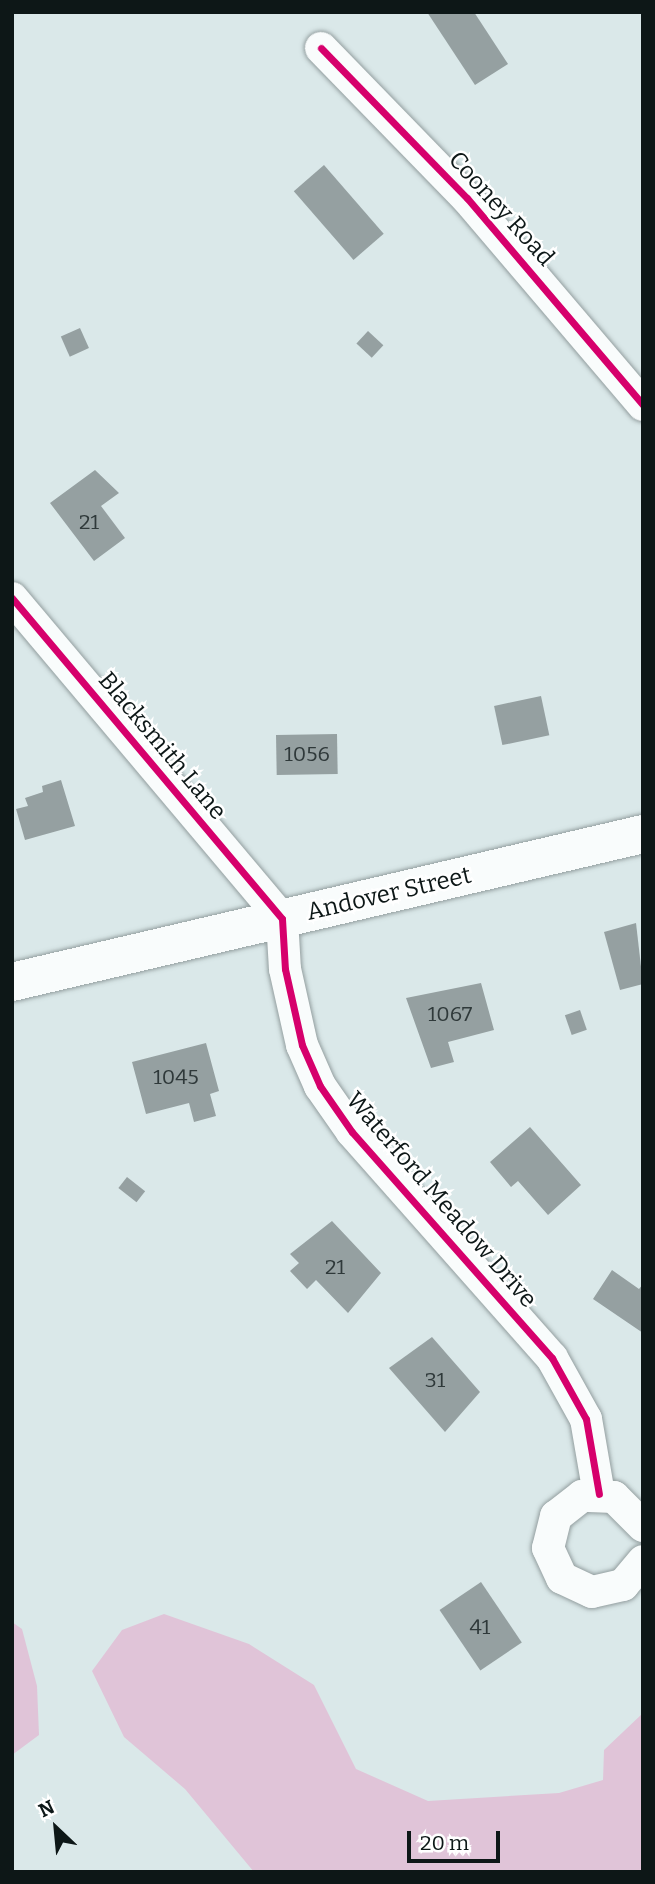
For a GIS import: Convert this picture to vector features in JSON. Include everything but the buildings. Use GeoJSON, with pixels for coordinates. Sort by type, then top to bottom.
{"type":"FeatureCollection","features":[{"type":"Feature","properties":{"kind":"main road","name":"Andover Street"},"geometry":{"type":"LineString","coordinates":[[12,982],[643,834]]}},
{"type":"Feature","properties":{"kind":"street","name":"Cooney Road"},"geometry":{"type":"LineString","coordinates":[[321,48],[467,198],[643,405]]}},
{"type":"Feature","properties":{"kind":"street","name":"Blacksmith Lane"},"geometry":{"type":"LineString","coordinates":[[12,598],[282,919]]}},
{"type":"Feature","properties":{"kind":"street","name":"Waterford Meadow Drive"},"geometry":{"type":"LineString","coordinates":[[282,919],[285,969],[302,1045],[320,1086],[352,1132],[552,1358],[586,1419],[599,1494]]}},
{"type":"Feature","properties":{"kind":"street"},"geometry":{"type":"LineString","coordinates":[[643,1526],[628,1504],[599,1494],[567,1504],[556,1517],[548,1540],[552,1565],[576,1588],[592,1592],[624,1585],[643,1561]]}},
{"type":"Feature","properties":{"kind":"shaded area"},"geometry":{"type":"Polygon","coordinates":[[[164,1614],[249,1644],[314,1685],[356,1769],[428,1801],[559,1793],[603,1780],[604,1750],[643,1713],[643,1872],[254,1872],[185,1789],[124,1737],[92,1671],[122,1630],[164,1614]]]}},
{"type":"Feature","properties":{"kind":"shaded area"},"geometry":{"type":"Polygon","coordinates":[[[12,1622],[22,1629],[37,1686],[39,1735],[12,1755],[12,1622]]]}},
{"type":"Feature","properties":{"kind":"cycle path"},"geometry":{"type":"LineString","coordinates":[[321,48],[467,198],[643,405]]}},
{"type":"Feature","properties":{"kind":"cycle path"},"geometry":{"type":"LineString","coordinates":[[12,598],[282,919],[285,969],[302,1045],[320,1086],[352,1132],[552,1358],[586,1419],[599,1494]]}}]}
